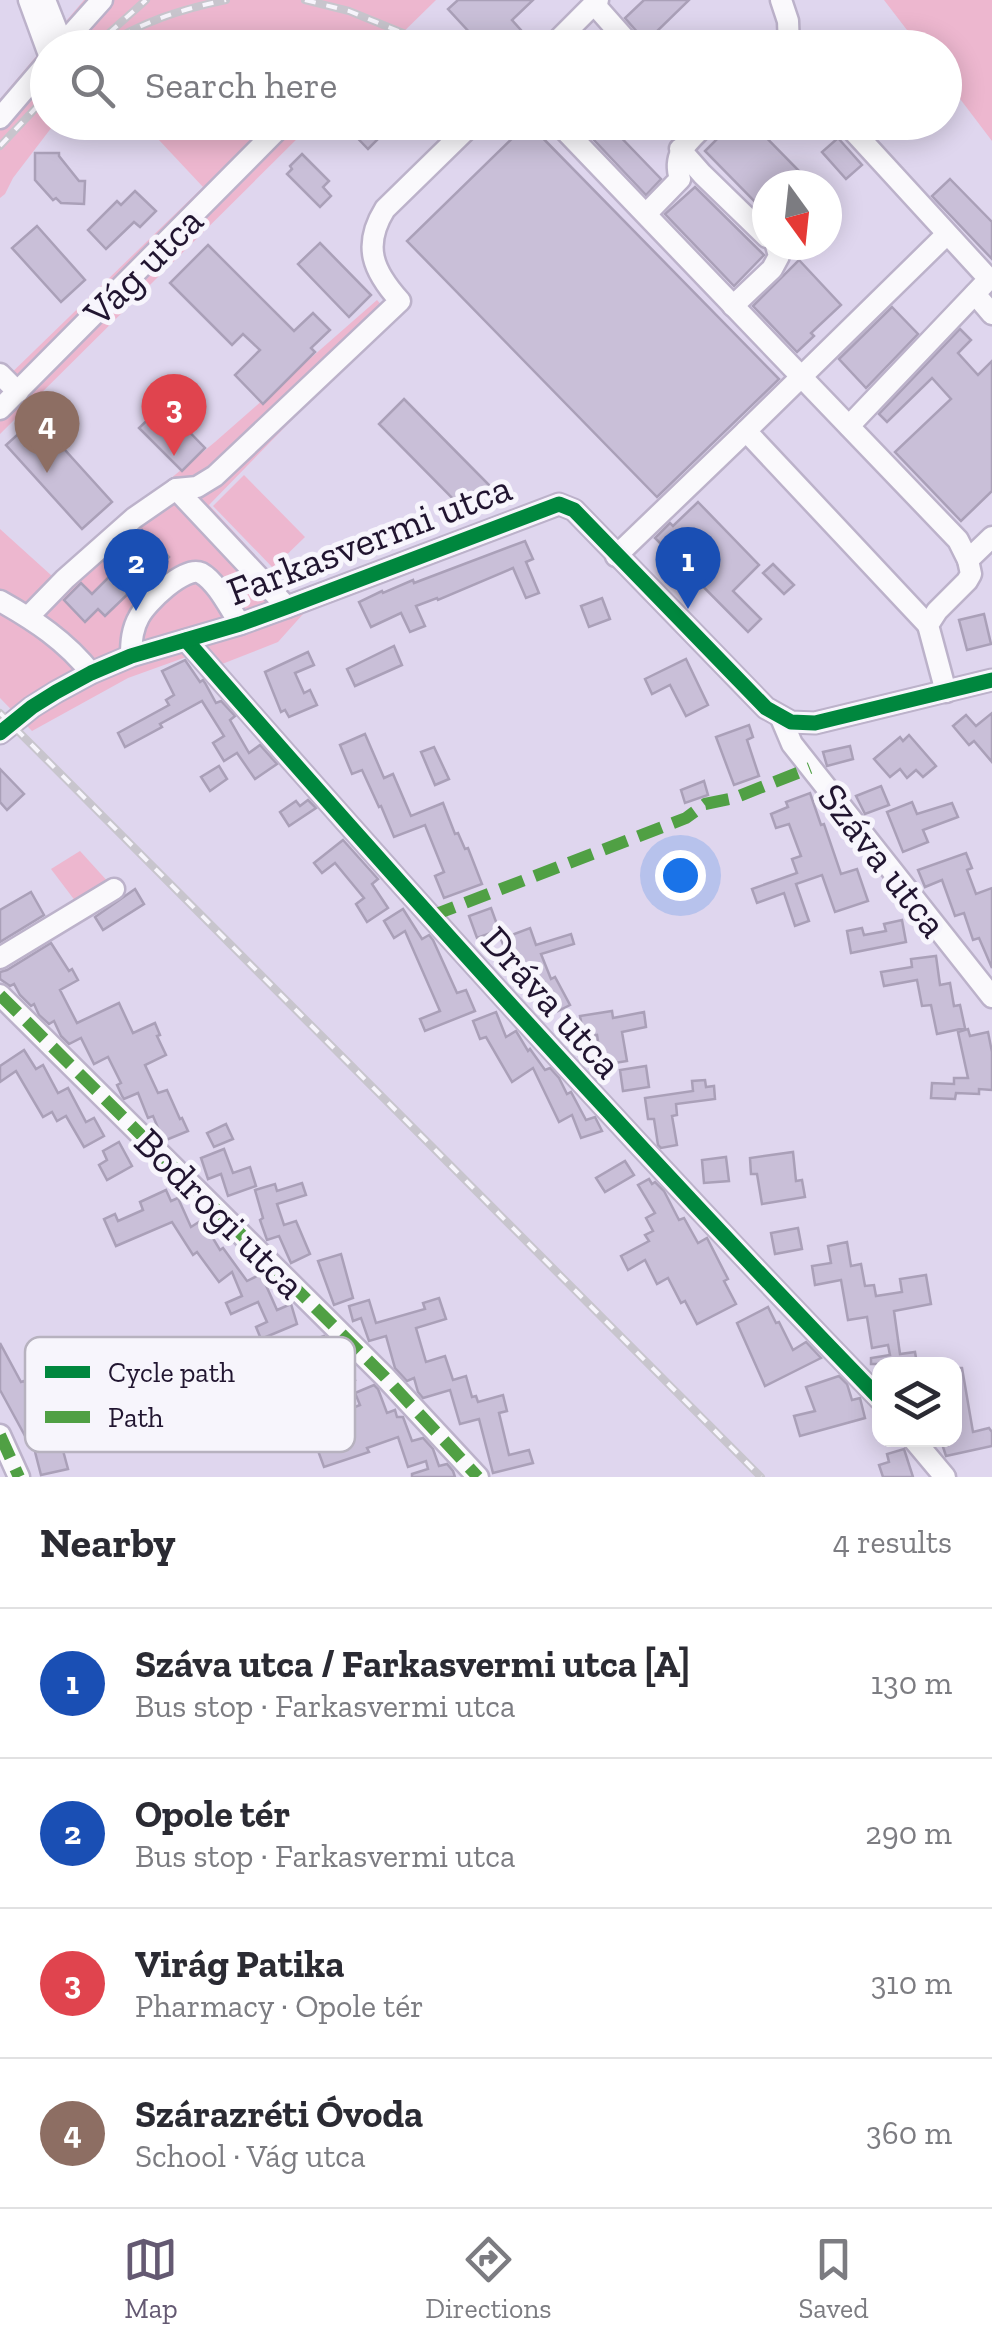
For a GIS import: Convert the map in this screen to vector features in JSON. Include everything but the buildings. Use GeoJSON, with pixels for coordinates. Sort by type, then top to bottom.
{"type":"FeatureCollection","features":[{"type":"Feature","properties":{"kind":"street"},"geometry":{"type":"LineString","coordinates":[[29,0],[46,30]]}},
{"type":"Feature","properties":{"kind":"street"},"geometry":{"type":"LineString","coordinates":[[45,0],[52,30]]}},
{"type":"Feature","properties":{"kind":"street"},"geometry":{"type":"LineString","coordinates":[[73,30],[102,0]]}},
{"type":"Feature","properties":{"kind":"street"},"geometry":{"type":"LineString","coordinates":[[781,0],[789,30]]}},
{"type":"Feature","properties":{"kind":"street"},"geometry":{"type":"LineString","coordinates":[[568,30],[596,2],[619,30]]}},
{"type":"Feature","properties":{"kind":"street"},"geometry":{"type":"LineString","coordinates":[[0,118],[30,84]]}},
{"type":"Feature","properties":{"kind":"street","name":"Vág utca"},"geometry":{"type":"LineString","coordinates":[[0,409],[267,140]]}},
{"type":"Feature","properties":{"kind":"street"},"geometry":{"type":"LineString","coordinates":[[28,617],[120,530],[176,489],[196,487],[214,476],[400,301],[383,281],[374,255],[372,244],[378,221],[385,209],[456,140]]}},
{"type":"Feature","properties":{"kind":"street"},"geometry":{"type":"LineString","coordinates":[[574,140],[958,540],[971,574],[928,625]]}},
{"type":"Feature","properties":{"kind":"street"},"geometry":{"type":"LineString","coordinates":[[646,214],[680,179],[676,166],[680,150],[689,140]]}},
{"type":"Feature","properties":{"kind":"street"},"geometry":{"type":"LineString","coordinates":[[849,426],[989,279],[861,140]]}},
{"type":"Feature","properties":{"kind":"street"},"geometry":{"type":"LineString","coordinates":[[680,150],[752,222]]}},
{"type":"Feature","properties":{"kind":"street"},"geometry":{"type":"LineString","coordinates":[[616,556],[947,234]]}},
{"type":"Feature","properties":{"kind":"street"},"geometry":{"type":"LineString","coordinates":[[733,306],[772,269],[776,260]]}},
{"type":"Feature","properties":{"kind":"street"},"geometry":{"type":"LineString","coordinates":[[975,294],[992,314]]}},
{"type":"Feature","properties":{"kind":"street"},"geometry":{"type":"LineString","coordinates":[[0,374],[18,392]]}},
{"type":"Feature","properties":{"kind":"street"},"geometry":{"type":"LineString","coordinates":[[746,431],[928,625],[946,692]]}},
{"type":"Feature","properties":{"kind":"street"},"geometry":{"type":"LineString","coordinates":[[176,489],[287,608]]}},
{"type":"Feature","properties":{"kind":"street","name":"Farkasvermi utca"},"geometry":{"type":"LineString","coordinates":[[0,732],[32,707],[91,672],[287,608],[553,505],[570,507],[766,708],[781,718]]}},
{"type":"Feature","properties":{"kind":"street"},"geometry":{"type":"LineString","coordinates":[[968,560],[992,537]]}},
{"type":"Feature","properties":{"kind":"street"},"geometry":{"type":"LineString","coordinates":[[131,656],[140,613],[181,574],[200,572],[240,624]]}},
{"type":"Feature","properties":{"kind":"street"},"geometry":{"type":"LineString","coordinates":[[0,601],[72,649],[91,672]]}},
{"type":"Feature","properties":{"kind":"street","name":"Dráva utca"},"geometry":{"type":"LineString","coordinates":[[186,640],[646,1155],[872,1390]]}},
{"type":"Feature","properties":{"kind":"street"},"geometry":{"type":"LineString","coordinates":[[781,718],[814,723],[992,680]]}},
{"type":"Feature","properties":{"kind":"street","name":"Száva utca"},"geometry":{"type":"LineString","coordinates":[[781,718],[792,744],[810,768],[992,997]]}},
{"type":"Feature","properties":{"kind":"street"},"geometry":{"type":"LineString","coordinates":[[0,958],[114,889]]}},
{"type":"Feature","properties":{"kind":"street","name":"Bodrogi utca"},"geometry":{"type":"LineString","coordinates":[[0,996],[345,1337]]}},
{"type":"Feature","properties":{"kind":"street","name":"Bodrogi utca"},"geometry":{"type":"LineString","coordinates":[[355,1347],[478,1477]]}},
{"type":"Feature","properties":{"kind":"street"},"geometry":{"type":"LineString","coordinates":[[0,1435],[19,1477]]}},
{"type":"Feature","properties":{"kind":"street"},"geometry":{"type":"LineString","coordinates":[[920,1447],[944,1477]]}},
{"type":"Feature","properties":{"kind":"shaded area"},"geometry":{"type":"Polygon","coordinates":[[[84,0],[436,0],[405,30],[59,30],[84,0]]]}},
{"type":"Feature","properties":{"kind":"shaded area"},"geometry":{"type":"Polygon","coordinates":[[[884,0],[992,0],[992,141],[962,101],[962,30],[907,30],[884,0]]]}},
{"type":"Feature","properties":{"kind":"shaded area"},"geometry":{"type":"Polygon","coordinates":[[[30,64],[30,140],[42,140],[0,198],[0,99],[30,64]]]}},
{"type":"Feature","properties":{"kind":"shaded area"},"geometry":{"type":"Polygon","coordinates":[[[159,140],[296,140],[0,434],[0,384],[203,187],[159,140]]]}},
{"type":"Feature","properties":{"kind":"shaded area"},"geometry":{"type":"Polygon","coordinates":[[[377,300],[392,317],[209,505],[304,613],[278,642],[222,664],[189,656],[128,678],[32,731],[0,698],[0,529],[52,576],[215,442],[377,300]]]}},
{"type":"Feature","properties":{"kind":"shaded area"},"geometry":{"type":"Polygon","coordinates":[[[244,475],[305,537],[273,568],[213,506],[244,475]]]}},
{"type":"Feature","properties":{"kind":"shaded area"},"geometry":{"type":"Polygon","coordinates":[[[80,851],[110,884],[76,902],[51,869],[80,851]]]}},
{"type":"Feature","properties":{"kind":"railway"},"geometry":{"type":"LineString","coordinates":[[112,30],[146,0]]}},
{"type":"Feature","properties":{"kind":"railway"},"geometry":{"type":"LineString","coordinates":[[133,30],[226,0]]}},
{"type":"Feature","properties":{"kind":"railway"},"geometry":{"type":"LineString","coordinates":[[305,0],[349,11],[396,30]]}},
{"type":"Feature","properties":{"kind":"railway"},"geometry":{"type":"LineString","coordinates":[[0,146],[30,114]]}},
{"type":"Feature","properties":{"kind":"railway"},"geometry":{"type":"LineString","coordinates":[[0,713],[761,1477]]}},
{"type":"Feature","properties":{"kind":"marked path"},"geometry":{"type":"LineString","coordinates":[[431,916],[686,818],[705,804],[734,798],[810,768]]}},
{"type":"Feature","properties":{"kind":"marked path"},"geometry":{"type":"LineString","coordinates":[[0,995],[345,1337]]}},
{"type":"Feature","properties":{"kind":"marked path"},"geometry":{"type":"LineString","coordinates":[[355,1347],[478,1477]]}},
{"type":"Feature","properties":{"kind":"marked path"},"geometry":{"type":"LineString","coordinates":[[0,1435],[19,1477]]}},
{"type":"Feature","properties":{"kind":"cycle path"},"geometry":{"type":"LineString","coordinates":[[0,733],[56,692],[131,656],[240,624],[559,504],[574,510],[766,708],[791,722],[815,723],[992,680]]}},
{"type":"Feature","properties":{"kind":"cycle path"},"geometry":{"type":"LineString","coordinates":[[186,640],[528,1024],[872,1391]]}},
{"type":"Feature","properties":{"kind":"place","name":"Virág Patika"},"geometry":{"type":"Point","coordinates":[174,456]}},
{"type":"Feature","properties":{"kind":"place","name":"Szárazréti Óvoda"},"geometry":{"type":"Point","coordinates":[47,473]}},
{"type":"Feature","properties":{"kind":"place","name":"Száva utca / Farkasvermi utca [A]"},"geometry":{"type":"Point","coordinates":[688,609]}},
{"type":"Feature","properties":{"kind":"place","name":"Opole tér"},"geometry":{"type":"Point","coordinates":[136,611]}}]}
